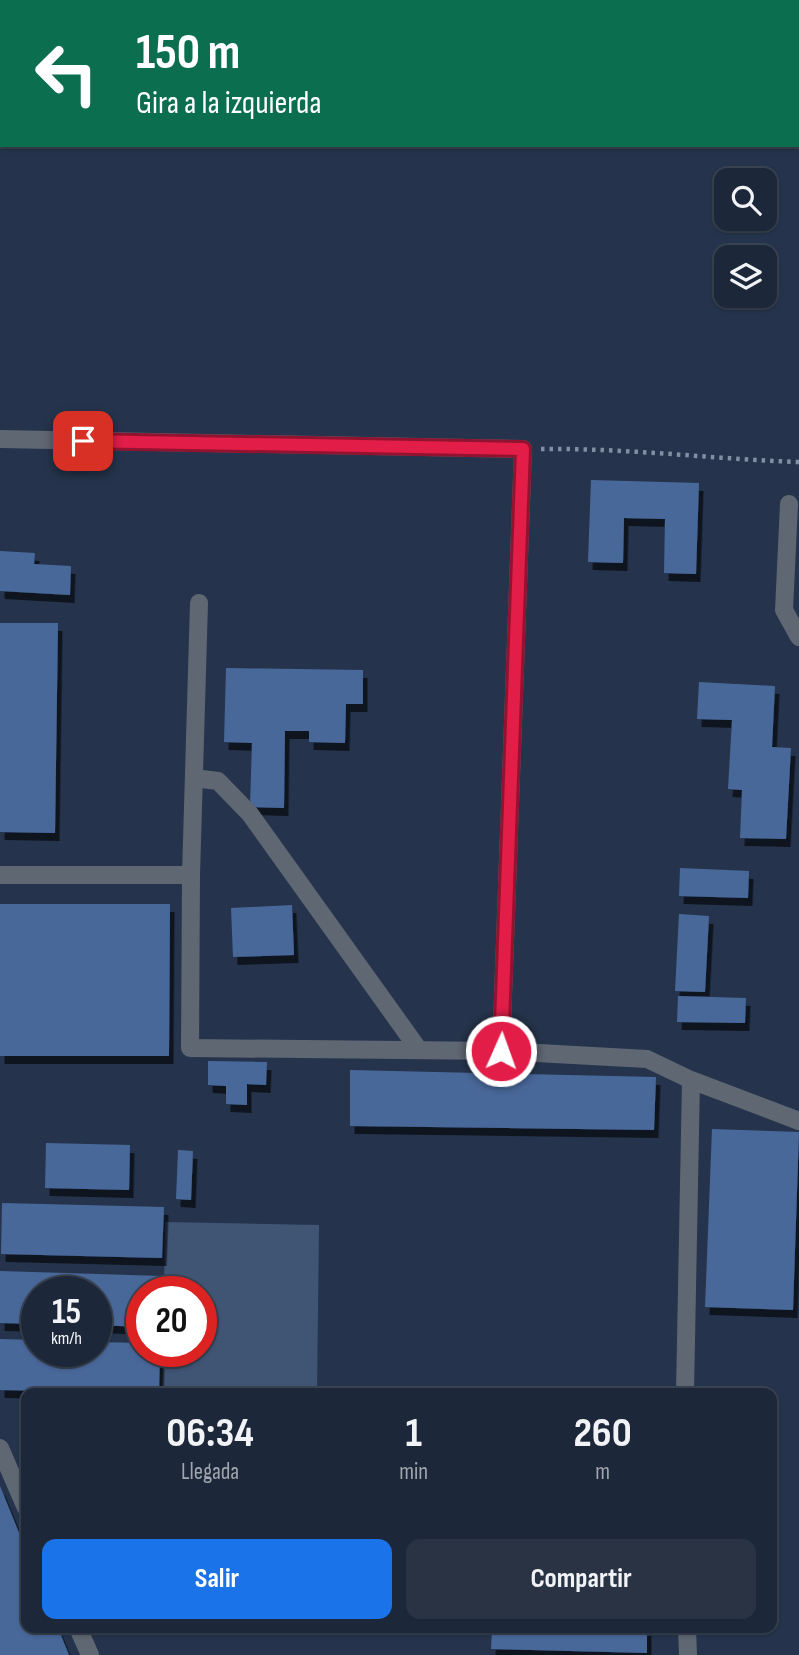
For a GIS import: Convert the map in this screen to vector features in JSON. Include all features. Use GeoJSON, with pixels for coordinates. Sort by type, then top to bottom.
{"type":"FeatureCollection","features":[{"type":"Feature","properties":{"kind":"lane"},"geometry":{"type":"LineString","coordinates":[[0,439],[523,449],[501,1051]]}},
{"type":"Feature","properties":{"kind":"lane"},"geometry":{"type":"LineString","coordinates":[[789,504],[784,610],[799,637]]}},
{"type":"Feature","properties":{"kind":"lane"},"geometry":{"type":"LineString","coordinates":[[199,603],[191,875],[190,1048],[501,1051],[647,1059],[691,1080],[799,1121]]}},
{"type":"Feature","properties":{"kind":"lane"},"geometry":{"type":"LineString","coordinates":[[194,778],[218,781],[250,814],[419,1050]]}},
{"type":"Feature","properties":{"kind":"lane"},"geometry":{"type":"LineString","coordinates":[[0,875],[191,875]]}},
{"type":"Feature","properties":{"kind":"lane"},"geometry":{"type":"LineString","coordinates":[[685,1388],[691,1080]]}},
{"type":"Feature","properties":{"kind":"lane"},"geometry":{"type":"LineString","coordinates":[[0,1448],[21,1496]]}},
{"type":"Feature","properties":{"kind":"lane"},"geometry":{"type":"LineString","coordinates":[[80,1633],[90,1655]]}},
{"type":"Feature","properties":{"kind":"lane"},"geometry":{"type":"LineString","coordinates":[[687,1633],[688,1655]]}},
{"type":"Feature","properties":{"kind":"path"},"geometry":{"type":"LineString","coordinates":[[523,449],[665,452],[735,460],[799,462]]}},
{"type":"Feature","properties":{"kind":"shaded area"},"geometry":{"type":"Polygon","coordinates":[[[165,1222],[319,1225],[317,1388],[162,1388],[163,1367],[217,1367],[217,1276],[164,1276],[165,1222]]]}},
{"type":"Feature","properties":{"kind":"building"},"geometry":{"type":"Polygon","coordinates":[[[591,480],[699,483],[696,574],[664,573],[665,519],[624,518],[623,563],[588,562],[591,480]]]}},
{"type":"Feature","properties":{"kind":"building"},"geometry":{"type":"Polygon","coordinates":[[[0,551],[35,553],[34,564],[71,566],[70,595],[0,591],[0,551]]]}},
{"type":"Feature","properties":{"kind":"building"},"geometry":{"type":"Polygon","coordinates":[[[0,623],[58,623],[55,833],[0,832],[0,623]]]}},
{"type":"Feature","properties":{"kind":"building"},"geometry":{"type":"Polygon","coordinates":[[[226,668],[363,670],[363,704],[346,704],[345,743],[309,742],[309,731],[285,731],[284,808],[250,807],[252,743],[224,742],[226,668]]]}},
{"type":"Feature","properties":{"kind":"building"},"geometry":{"type":"Polygon","coordinates":[[[699,682],[775,686],[772,747],[791,748],[786,839],[740,838],[742,790],[728,789],[732,720],[697,719],[699,682]]]}},
{"type":"Feature","properties":{"kind":"building"},"geometry":{"type":"Polygon","coordinates":[[[680,868],[749,871],[748,898],[679,896],[680,868]]]}},
{"type":"Feature","properties":{"kind":"building"},"geometry":{"type":"Polygon","coordinates":[[[0,904],[170,904],[169,1056],[0,1056],[0,904]]]}},
{"type":"Feature","properties":{"kind":"building"},"geometry":{"type":"Polygon","coordinates":[[[292,905],[294,955],[233,957],[231,908],[292,905]]]}},
{"type":"Feature","properties":{"kind":"building"},"geometry":{"type":"Polygon","coordinates":[[[679,914],[709,916],[705,992],[675,991],[679,914]]]}},
{"type":"Feature","properties":{"kind":"building"},"geometry":{"type":"Polygon","coordinates":[[[678,996],[746,998],[745,1023],[677,1022],[678,996]]]}},
{"type":"Feature","properties":{"kind":"building"},"geometry":{"type":"Polygon","coordinates":[[[208,1061],[267,1062],[266,1085],[247,1084],[247,1105],[226,1104],[226,1086],[208,1085],[208,1061]]]}},
{"type":"Feature","properties":{"kind":"building"},"geometry":{"type":"Polygon","coordinates":[[[350,1070],[656,1077],[654,1130],[350,1126],[350,1070]]]}},
{"type":"Feature","properties":{"kind":"building"},"geometry":{"type":"Polygon","coordinates":[[[712,1129],[799,1132],[793,1310],[705,1307],[712,1129]]]}},
{"type":"Feature","properties":{"kind":"building"},"geometry":{"type":"Polygon","coordinates":[[[46,1143],[130,1145],[129,1190],[45,1188],[46,1143]]]}},
{"type":"Feature","properties":{"kind":"building"},"geometry":{"type":"Polygon","coordinates":[[[178,1150],[193,1151],[191,1200],[176,1199],[178,1150]]]}},
{"type":"Feature","properties":{"kind":"building"},"geometry":{"type":"Polygon","coordinates":[[[2,1203],[164,1207],[162,1258],[1,1254],[2,1203]]]}},
{"type":"Feature","properties":{"kind":"building"},"geometry":{"type":"Polygon","coordinates":[[[0,1271],[162,1276],[126,1276],[126,1326],[112,1326],[112,1276],[21,1276],[21,1324],[0,1323],[0,1271]]]}},
{"type":"Feature","properties":{"kind":"building"},"geometry":{"type":"Polygon","coordinates":[[[0,1339],[21,1340],[21,1367],[112,1367],[112,1342],[126,1343],[126,1367],[160,1367],[159,1388],[21,1388],[21,1390],[0,1390],[0,1339]]]}},
{"type":"Feature","properties":{"kind":"building"},"geometry":{"type":"Polygon","coordinates":[[[0,1486],[21,1538],[21,1633],[60,1633],[69,1655],[0,1655],[0,1486]]]}},
{"type":"Feature","properties":{"kind":"building"},"geometry":{"type":"Polygon","coordinates":[[[492,1633],[647,1633],[647,1653],[491,1649],[492,1633]]]}},
{"type":"Feature","properties":{"kind":"route"},"geometry":{"type":"LineString","coordinates":[[83,441],[523,449],[519,492],[501,1051]]}}]}
